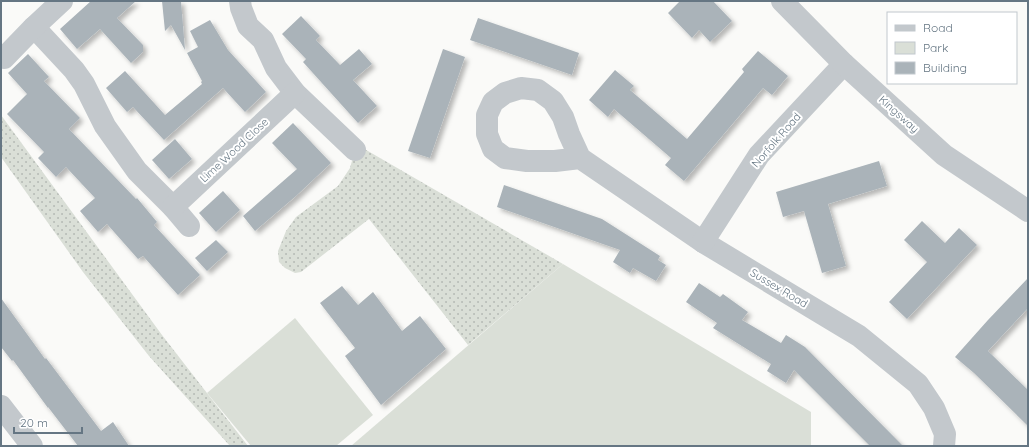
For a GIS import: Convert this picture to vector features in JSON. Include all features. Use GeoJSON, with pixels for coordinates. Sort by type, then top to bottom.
{"type":"FeatureCollection","features":[{"type":"Feature","properties":{"kind":"street"},"geometry":{"type":"LineString","coordinates":[[4,58],[62,1]]}},
{"type":"Feature","properties":{"kind":"street"},"geometry":{"type":"LineString","coordinates":[[240,1],[248,26],[263,40],[276,68],[295,93],[355,150]]}},
{"type":"Feature","properties":{"kind":"street","name":"Kingsway"},"geometry":{"type":"LineString","coordinates":[[782,1],[844,64],[944,154],[1028,211]]}},
{"type":"Feature","properties":{"kind":"street"},"geometry":{"type":"LineString","coordinates":[[34,27],[74,70],[84,84],[105,126],[137,171],[173,207],[189,226]]}},
{"type":"Feature","properties":{"kind":"street","name":"Norfolk Road"},"geometry":{"type":"LineString","coordinates":[[703,242],[760,155],[844,64]]}},
{"type":"Feature","properties":{"kind":"street","name":"Lime Wood Close"},"geometry":{"type":"LineString","coordinates":[[173,207],[295,93]]}},
{"type":"Feature","properties":{"kind":"street","name":"Sussex Road"},"geometry":{"type":"LineString","coordinates":[[580,158],[703,242],[859,336],[918,384],[934,408],[945,434],[944,446]]}},
{"type":"Feature","properties":{"kind":"street"},"geometry":{"type":"LineString","coordinates":[[1,406],[32,446]]}},
{"type":"Feature","properties":{"kind":"green space"},"geometry":{"type":"Polygon","coordinates":[[[1,115],[162,335],[248,446],[230,446],[149,356],[83,272],[1,157],[1,115]]]}},
{"type":"Feature","properties":{"kind":"green space"},"geometry":{"type":"Polygon","coordinates":[[[361,147],[563,264],[468,345],[369,219],[301,272],[295,273],[285,268],[279,262],[278,251],[286,231],[296,217],[338,186],[350,168],[355,150],[361,147]]]}},
{"type":"Feature","properties":{"kind":"green space"},"geometry":{"type":"Polygon","coordinates":[[[563,264],[811,412],[811,446],[351,446],[563,264]]]}},
{"type":"Feature","properties":{"kind":"green space"},"geometry":{"type":"Polygon","coordinates":[[[295,318],[373,415],[336,446],[251,446],[207,393],[295,318]]]}},
{"type":"Feature","properties":{"kind":"building"},"geometry":{"type":"Polygon","coordinates":[[[91,1],[136,1],[117,18],[143,45],[143,52],[131,63],[100,29],[77,49],[60,29],[91,1]]]}},
{"type":"Feature","properties":{"kind":"building"},"geometry":{"type":"Polygon","coordinates":[[[162,1],[181,1],[185,50],[171,25],[165,31],[162,1]]]}},
{"type":"Feature","properties":{"kind":"building"},"geometry":{"type":"Polygon","coordinates":[[[680,1],[713,1],[732,21],[710,42],[699,30],[692,38],[668,13],[680,1]]]}},
{"type":"Feature","properties":{"kind":"building"},"geometry":{"type":"Polygon","coordinates":[[[301,16],[320,36],[316,40],[340,65],[359,49],[372,64],[353,80],[377,106],[358,123],[303,62],[306,59],[282,34],[301,16]]]}},
{"type":"Feature","properties":{"kind":"building"},"geometry":{"type":"Polygon","coordinates":[[[478,18],[579,53],[572,75],[470,40],[478,18]]]}},
{"type":"Feature","properties":{"kind":"building"},"geometry":{"type":"Polygon","coordinates":[[[210,20],[228,50],[266,92],[245,112],[223,88],[164,140],[133,107],[127,112],[106,88],[125,71],[165,115],[202,84],[202,81],[187,53],[198,47],[190,31],[210,20]]]}},
{"type":"Feature","properties":{"kind":"building"},"geometry":{"type":"Polygon","coordinates":[[[443,49],[465,57],[430,158],[408,151],[443,49]]]}},
{"type":"Feature","properties":{"kind":"building"},"geometry":{"type":"Polygon","coordinates":[[[758,51],[788,76],[772,95],[763,88],[684,181],[665,165],[671,158],[614,109],[608,117],[589,100],[615,70],[634,86],[630,90],[687,139],[744,72],[742,69],[758,51]]]}},
{"type":"Feature","properties":{"kind":"building"},"geometry":{"type":"Polygon","coordinates":[[[28,54],[49,77],[44,81],[80,118],[69,129],[136,199],[137,198],[157,222],[154,225],[200,275],[178,295],[143,256],[138,259],[107,224],[98,232],[80,211],[95,198],[66,167],[56,177],[38,158],[44,152],[7,114],[27,94],[8,73],[28,54]]]}},
{"type":"Feature","properties":{"kind":"building"},"geometry":{"type":"Polygon","coordinates":[[[293,123],[331,163],[296,196],[255,231],[243,216],[297,169],[272,143],[293,123]]]}},
{"type":"Feature","properties":{"kind":"building"},"geometry":{"type":"Polygon","coordinates":[[[175,139],[192,159],[169,179],[152,160],[175,139]]]}},
{"type":"Feature","properties":{"kind":"building"},"geometry":{"type":"Polygon","coordinates":[[[879,161],[887,186],[828,204],[846,266],[822,273],[804,211],[783,217],[776,192],[879,161]]]}},
{"type":"Feature","properties":{"kind":"building"},"geometry":{"type":"Polygon","coordinates":[[[504,185],[602,219],[660,256],[658,260],[666,265],[656,281],[633,268],[630,273],[613,262],[620,250],[497,207],[504,185]]]}},
{"type":"Feature","properties":{"kind":"building"},"geometry":{"type":"Polygon","coordinates":[[[223,191],[240,210],[216,232],[199,213],[223,191]]]}},
{"type":"Feature","properties":{"kind":"building"},"geometry":{"type":"Polygon","coordinates":[[[922,221],[945,243],[959,228],[977,245],[907,319],[889,302],[927,262],[904,240],[922,221]]]}},
{"type":"Feature","properties":{"kind":"building"},"geometry":{"type":"Polygon","coordinates":[[[216,240],[228,252],[207,271],[195,258],[216,240]]]}},
{"type":"Feature","properties":{"kind":"building"},"geometry":{"type":"Polygon","coordinates":[[[1028,278],[1028,308],[988,351],[1028,390],[1028,426],[974,373],[955,357],[1028,278]]]}},
{"type":"Feature","properties":{"kind":"building"},"geometry":{"type":"Polygon","coordinates":[[[699,283],[720,297],[723,294],[748,312],[742,320],[781,343],[786,335],[805,347],[903,446],[870,446],[794,370],[786,383],[767,371],[771,364],[713,328],[717,323],[686,302],[699,283]]]}},
{"type":"Feature","properties":{"kind":"building"},"geometry":{"type":"Polygon","coordinates":[[[342,286],[358,305],[373,292],[402,331],[420,316],[446,349],[381,405],[345,356],[355,348],[320,303],[342,286]]]}},
{"type":"Feature","properties":{"kind":"building"},"geometry":{"type":"Polygon","coordinates":[[[1,298],[45,359],[46,358],[101,431],[113,422],[129,446],[78,446],[13,360],[12,361],[1,347],[1,298]]]}}]}
